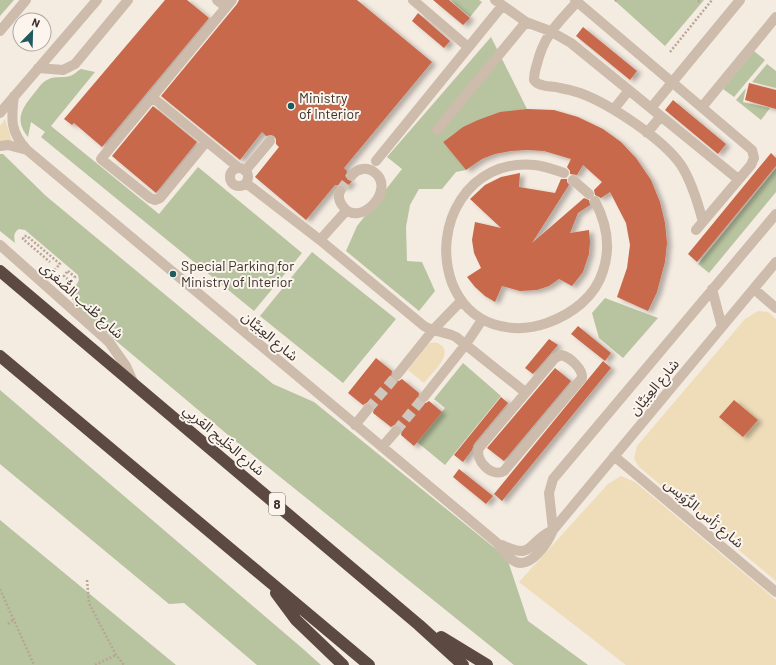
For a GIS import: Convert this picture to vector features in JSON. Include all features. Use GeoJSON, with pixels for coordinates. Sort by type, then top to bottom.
{"type":"FeatureCollection","features":[{"type":"Feature","properties":{"kind":"highway","name":"شارع الخَلِيج العَربِي"},"geometry":{"type":"LineString","coordinates":[[0,271],[419,625],[463,665]]}},
{"type":"Feature","properties":{"kind":"highway"},"geometry":{"type":"LineString","coordinates":[[0,356],[369,665]]}},
{"type":"Feature","properties":{"kind":"highway"},"geometry":{"type":"LineString","coordinates":[[267,580],[296,620],[343,665]]}},
{"type":"Feature","properties":{"kind":"highway"},"geometry":{"type":"LineString","coordinates":[[419,625],[487,665]]}},
{"type":"Feature","properties":{"kind":"street"},"geometry":{"type":"LineString","coordinates":[[0,31],[26,0]]}},
{"type":"Feature","properties":{"kind":"street"},"geometry":{"type":"LineString","coordinates":[[0,113],[97,0]]}},
{"type":"Feature","properties":{"kind":"street"},"geometry":{"type":"LineString","coordinates":[[38,68],[63,70],[75,64],[128,0]]}},
{"type":"Feature","properties":{"kind":"street"},"geometry":{"type":"LineString","coordinates":[[206,142],[160,198],[155,200],[150,198],[101,159],[229,4],[217,0]]}},
{"type":"Feature","properties":{"kind":"street"},"geometry":{"type":"LineString","coordinates":[[413,0],[468,47]]}},
{"type":"Feature","properties":{"kind":"street"},"geometry":{"type":"LineString","coordinates":[[651,108],[740,0]]}},
{"type":"Feature","properties":{"kind":"street"},"geometry":{"type":"LineString","coordinates":[[696,230],[703,222],[738,179],[753,162],[754,154],[752,150],[576,1],[550,31],[542,46],[534,77],[536,82],[541,85],[580,93],[614,109],[647,133],[669,152],[681,166],[693,190],[703,222]]}},
{"type":"Feature","properties":{"kind":"street"},"geometry":{"type":"LineString","coordinates":[[376,161],[468,47],[498,3],[526,22],[550,31],[571,43],[738,179]]}},
{"type":"Feature","properties":{"kind":"street"},"geometry":{"type":"LineString","coordinates":[[702,107],[776,17]]}},
{"type":"Feature","properties":{"kind":"street"},"geometry":{"type":"LineString","coordinates":[[437,130],[526,22]]}},
{"type":"Feature","properties":{"kind":"street"},"geometry":{"type":"LineString","coordinates":[[614,109],[629,90]]}},
{"type":"Feature","properties":{"kind":"street","name":"شارع العِبَيَّان"},"geometry":{"type":"LineString","coordinates":[[14,96],[12,113],[14,130],[16,137],[26,150],[496,542],[515,552],[524,551],[532,546],[542,536],[553,530],[776,262]]}},
{"type":"Feature","properties":{"kind":"street"},"geometry":{"type":"LineString","coordinates":[[152,97],[206,142],[242,169],[248,174],[246,183],[239,186],[232,183],[230,176],[235,169],[242,169],[270,141]]}},
{"type":"Feature","properties":{"kind":"street"},"geometry":{"type":"LineString","coordinates":[[647,133],[661,116]]}},
{"type":"Feature","properties":{"kind":"street","name":"شارع العِبَيَّان"},"geometry":{"type":"LineString","coordinates":[[0,146],[8,145],[26,150]]}},
{"type":"Feature","properties":{"kind":"street"},"geometry":{"type":"LineString","coordinates":[[564,173],[536,165],[514,166],[492,172],[479,179],[468,189],[460,201],[448,229],[446,244],[449,274],[461,301],[482,320],[512,328],[527,328],[541,325],[554,320],[578,306],[596,287],[606,264],[608,251],[606,225],[592,198],[573,180]]}},
{"type":"Feature","properties":{"kind":"street"},"geometry":{"type":"LineString","coordinates":[[340,191],[340,201],[346,210],[358,214],[368,209],[380,195],[382,184],[380,178],[372,170],[361,169],[352,174]]}},
{"type":"Feature","properties":{"kind":"street"},"geometry":{"type":"LineString","coordinates":[[246,183],[320,240],[424,326],[433,330],[451,334],[466,344],[525,392]]}},
{"type":"Feature","properties":{"kind":"street"},"geometry":{"type":"LineString","coordinates":[[320,240],[346,210]]}},
{"type":"Feature","properties":{"kind":"street"},"geometry":{"type":"LineString","coordinates":[[553,530],[549,493],[553,479],[776,214]]}},
{"type":"Feature","properties":{"kind":"street","name":"شارع طُنب الصُّغرَى"},"geometry":{"type":"LineString","coordinates":[[0,245],[109,342],[126,366],[134,384]]}},
{"type":"Feature","properties":{"kind":"street"},"geometry":{"type":"LineString","coordinates":[[712,289],[722,327]]}},
{"type":"Feature","properties":{"kind":"street"},"geometry":{"type":"LineString","coordinates":[[754,289],[776,308]]}},
{"type":"Feature","properties":{"kind":"street"},"geometry":{"type":"LineString","coordinates":[[397,375],[433,330],[461,301]]}},
{"type":"Feature","properties":{"kind":"street"},"geometry":{"type":"LineString","coordinates":[[424,397],[466,344],[482,320]]}},
{"type":"Feature","properties":{"kind":"street"},"geometry":{"type":"LineString","coordinates":[[559,355],[566,356],[579,368],[582,373],[580,380],[504,471],[501,473],[493,472],[480,460],[478,452],[525,392],[559,355]]}},
{"type":"Feature","properties":{"kind":"street"},"geometry":{"type":"LineString","coordinates":[[355,424],[368,409]]}},
{"type":"Feature","properties":{"kind":"street"},"geometry":{"type":"LineString","coordinates":[[382,447],[396,431]]}},
{"type":"Feature","properties":{"kind":"street","name":"شارع رَأس الرُّوَيس"},"geometry":{"type":"LineString","coordinates":[[614,456],[776,592]]}},
{"type":"Feature","properties":{"kind":"path"},"geometry":{"type":"LineString","coordinates":[[670,52],[712,0]]}},
{"type":"Feature","properties":{"kind":"path"},"geometry":{"type":"LineString","coordinates":[[49,276],[60,264],[27,236],[24,236],[24,240],[50,262]]}},
{"type":"Feature","properties":{"kind":"path"},"geometry":{"type":"LineString","coordinates":[[87,580],[89,603],[116,655],[124,665]]}},
{"type":"Feature","properties":{"kind":"path"},"geometry":{"type":"LineString","coordinates":[[0,589],[34,665]]}},
{"type":"Feature","properties":{"kind":"path"},"geometry":{"type":"LineString","coordinates":[[8,624],[13,620]]}},
{"type":"Feature","properties":{"kind":"path"},"geometry":{"type":"LineString","coordinates":[[95,665],[116,655]]}},
{"type":"Feature","properties":{"kind":"green space"},"geometry":{"type":"Polygon","coordinates":[[[0,0],[14,0],[0,16],[0,0]]]}},
{"type":"Feature","properties":{"kind":"green space"},"geometry":{"type":"Polygon","coordinates":[[[450,0],[479,0],[482,2],[470,17],[450,0]]]}},
{"type":"Feature","properties":{"kind":"green space"},"geometry":{"type":"Polygon","coordinates":[[[614,0],[704,0],[665,46],[614,0]]]}},
{"type":"Feature","properties":{"kind":"green space"},"geometry":{"type":"Polygon","coordinates":[[[491,37],[527,109],[503,113],[482,119],[463,128],[443,142],[466,170],[456,172],[442,189],[419,189],[410,205],[406,227],[407,261],[422,262],[435,291],[419,311],[346,251],[357,226],[402,169],[387,157],[491,37]]]}},
{"type":"Feature","properties":{"kind":"green space"},"geometry":{"type":"Polygon","coordinates":[[[754,51],[765,60],[734,97],[723,89],[754,51]]]}},
{"type":"Feature","properties":{"kind":"green space"},"geometry":{"type":"Polygon","coordinates":[[[767,64],[776,71],[776,88],[752,82],[767,64]]]}},
{"type":"Feature","properties":{"kind":"green space"},"geometry":{"type":"Polygon","coordinates":[[[81,69],[95,72],[51,126],[159,214],[198,167],[302,253],[254,311],[41,137],[45,132],[31,122],[28,137],[21,124],[22,113],[31,97],[41,84],[51,78],[73,75],[81,69]]]}},
{"type":"Feature","properties":{"kind":"green space"},"geometry":{"type":"Polygon","coordinates":[[[746,88],[743,102],[770,108],[761,120],[736,100],[746,88]]]}},
{"type":"Feature","properties":{"kind":"green space"},"geometry":{"type":"Polygon","coordinates":[[[0,154],[3,154],[46,196],[273,384],[314,402],[507,558],[528,621],[588,665],[514,665],[228,435],[77,308],[66,288],[69,285],[74,286],[77,284],[79,280],[78,275],[25,230],[19,229],[16,232],[14,237],[15,243],[0,231],[0,154]]]}},
{"type":"Feature","properties":{"kind":"green space"},"geometry":{"type":"Polygon","coordinates":[[[776,168],[776,192],[709,273],[698,264],[776,168]]]}},
{"type":"Feature","properties":{"kind":"green space"},"geometry":{"type":"Polygon","coordinates":[[[312,252],[396,319],[343,383],[260,316],[312,252]]]}},
{"type":"Feature","properties":{"kind":"green space"},"geometry":{"type":"Polygon","coordinates":[[[605,298],[658,318],[623,358],[599,338],[592,313],[605,298]]]}},
{"type":"Feature","properties":{"kind":"green space"},"geometry":{"type":"Polygon","coordinates":[[[463,363],[501,396],[445,465],[417,442],[445,408],[434,399],[463,363]]]}},
{"type":"Feature","properties":{"kind":"green space"},"geometry":{"type":"Polygon","coordinates":[[[0,390],[321,665],[257,665],[184,603],[169,604],[0,464],[0,390]]]}},
{"type":"Feature","properties":{"kind":"green space"},"geometry":{"type":"Polygon","coordinates":[[[0,520],[176,665],[0,665],[0,520]]]}},
{"type":"Feature","properties":{"kind":"sand"},"geometry":{"type":"Polygon","coordinates":[[[5,119],[12,141],[0,142],[0,126],[5,119]]]}},
{"type":"Feature","properties":{"kind":"sand"},"geometry":{"type":"Polygon","coordinates":[[[758,311],[768,312],[776,319],[776,581],[638,466],[634,458],[637,446],[745,319],[758,311]]]}},
{"type":"Feature","properties":{"kind":"sand"},"geometry":{"type":"Polygon","coordinates":[[[433,342],[441,345],[444,350],[444,355],[443,360],[424,383],[408,370],[430,343],[433,342]]]}},
{"type":"Feature","properties":{"kind":"sand"},"geometry":{"type":"Polygon","coordinates":[[[621,476],[635,482],[776,600],[776,665],[626,665],[519,582],[608,484],[621,476]]]}},
{"type":"Feature","properties":{"kind":"building"},"geometry":{"type":"Polygon","coordinates":[[[165,0],[187,0],[209,18],[102,147],[74,123],[72,125],[64,119],[165,0]]]}},
{"type":"Feature","properties":{"kind":"building","name":"Ministry of Interior"},"geometry":{"type":"Polygon","coordinates":[[[239,0],[357,0],[432,62],[344,168],[347,171],[346,177],[348,180],[352,181],[346,188],[342,185],[335,185],[306,220],[255,177],[279,147],[276,144],[276,139],[274,136],[266,136],[262,132],[240,160],[161,96],[239,0]]]}},
{"type":"Feature","properties":{"kind":"building"},"geometry":{"type":"Polygon","coordinates":[[[433,0],[449,0],[470,18],[463,25],[433,0]]]}},
{"type":"Feature","properties":{"kind":"building"},"geometry":{"type":"Polygon","coordinates":[[[418,13],[450,41],[444,48],[412,21],[418,13]]]}},
{"type":"Feature","properties":{"kind":"building"},"geometry":{"type":"Polygon","coordinates":[[[583,27],[637,71],[630,80],[576,36],[583,27]]]}},
{"type":"Feature","properties":{"kind":"building"},"geometry":{"type":"Polygon","coordinates":[[[749,83],[776,90],[776,109],[745,100],[749,83]]]}},
{"type":"Feature","properties":{"kind":"building"},"geometry":{"type":"Polygon","coordinates":[[[673,100],[726,144],[718,154],[665,110],[673,100]]]}},
{"type":"Feature","properties":{"kind":"building"},"geometry":{"type":"Polygon","coordinates":[[[153,106],[197,142],[156,193],[112,156],[153,106]]]}},
{"type":"Feature","properties":{"kind":"building"},"geometry":{"type":"Polygon","coordinates":[[[527,109],[554,110],[578,117],[603,129],[621,142],[636,158],[651,180],[660,202],[665,223],[667,243],[665,262],[657,292],[648,311],[617,297],[627,268],[630,245],[626,223],[610,192],[601,198],[595,195],[594,190],[602,182],[583,165],[577,175],[570,174],[567,167],[571,159],[544,151],[527,150],[495,154],[482,159],[466,170],[443,142],[463,127],[478,120],[500,112],[527,109]]]}},
{"type":"Feature","properties":{"kind":"building"},"geometry":{"type":"Polygon","coordinates":[[[771,153],[776,158],[776,166],[697,262],[688,254],[771,153]]]}},
{"type":"Feature","properties":{"kind":"building"},"geometry":{"type":"Polygon","coordinates":[[[520,173],[519,187],[555,193],[561,179],[567,179],[569,185],[532,243],[584,198],[589,200],[590,205],[578,213],[570,233],[589,230],[589,254],[583,272],[572,286],[559,279],[549,286],[537,290],[520,291],[502,286],[495,302],[485,296],[467,277],[481,268],[474,253],[472,240],[475,222],[501,228],[470,199],[485,185],[501,177],[520,173]]]}},
{"type":"Feature","properties":{"kind":"building"},"geometry":{"type":"Polygon","coordinates":[[[578,326],[611,353],[605,361],[571,334],[578,326]]]}},
{"type":"Feature","properties":{"kind":"building"},"geometry":{"type":"Polygon","coordinates":[[[549,339],[558,345],[533,374],[525,368],[549,339]]]}},
{"type":"Feature","properties":{"kind":"building"},"geometry":{"type":"Polygon","coordinates":[[[376,358],[392,371],[391,377],[393,380],[399,381],[402,379],[419,393],[418,399],[420,402],[426,403],[429,401],[442,412],[414,446],[401,435],[402,429],[400,426],[394,425],[391,427],[373,413],[374,407],[372,404],[366,403],[363,405],[348,393],[376,358]]]}},
{"type":"Feature","properties":{"kind":"building"},"geometry":{"type":"Polygon","coordinates":[[[603,361],[611,368],[502,501],[494,494],[603,361]]]}},
{"type":"Feature","properties":{"kind":"building"},"geometry":{"type":"Polygon","coordinates":[[[555,368],[571,381],[504,461],[487,448],[555,368]]]}},
{"type":"Feature","properties":{"kind":"building"},"geometry":{"type":"Polygon","coordinates":[[[501,397],[508,403],[474,444],[472,450],[463,462],[454,455],[501,397]]]}},
{"type":"Feature","properties":{"kind":"building"},"geometry":{"type":"Polygon","coordinates":[[[734,400],[758,420],[743,437],[719,417],[734,400]]]}},
{"type":"Feature","properties":{"kind":"building"},"geometry":{"type":"Polygon","coordinates":[[[459,469],[493,496],[486,504],[453,477],[459,469]]]}},
{"type":"Feature","properties":{"kind":"tunnel"},"geometry":{"type":"LineString","coordinates":[[340,191],[352,175]]}},
{"type":"Feature","properties":{"kind":"tunnel"},"geometry":{"type":"LineString","coordinates":[[368,409],[397,375]]}},
{"type":"Feature","properties":{"kind":"tunnel"},"geometry":{"type":"LineString","coordinates":[[396,431],[424,397]]}},
{"type":"Feature","properties":{"kind":"place","name":"Ministry of Interior"},"geometry":{"type":"Point","coordinates":[291,106]}},
{"type":"Feature","properties":{"kind":"place","name":"Special Parking for Ministry of Interior"},"geometry":{"type":"Point","coordinates":[173,274]}}]}
